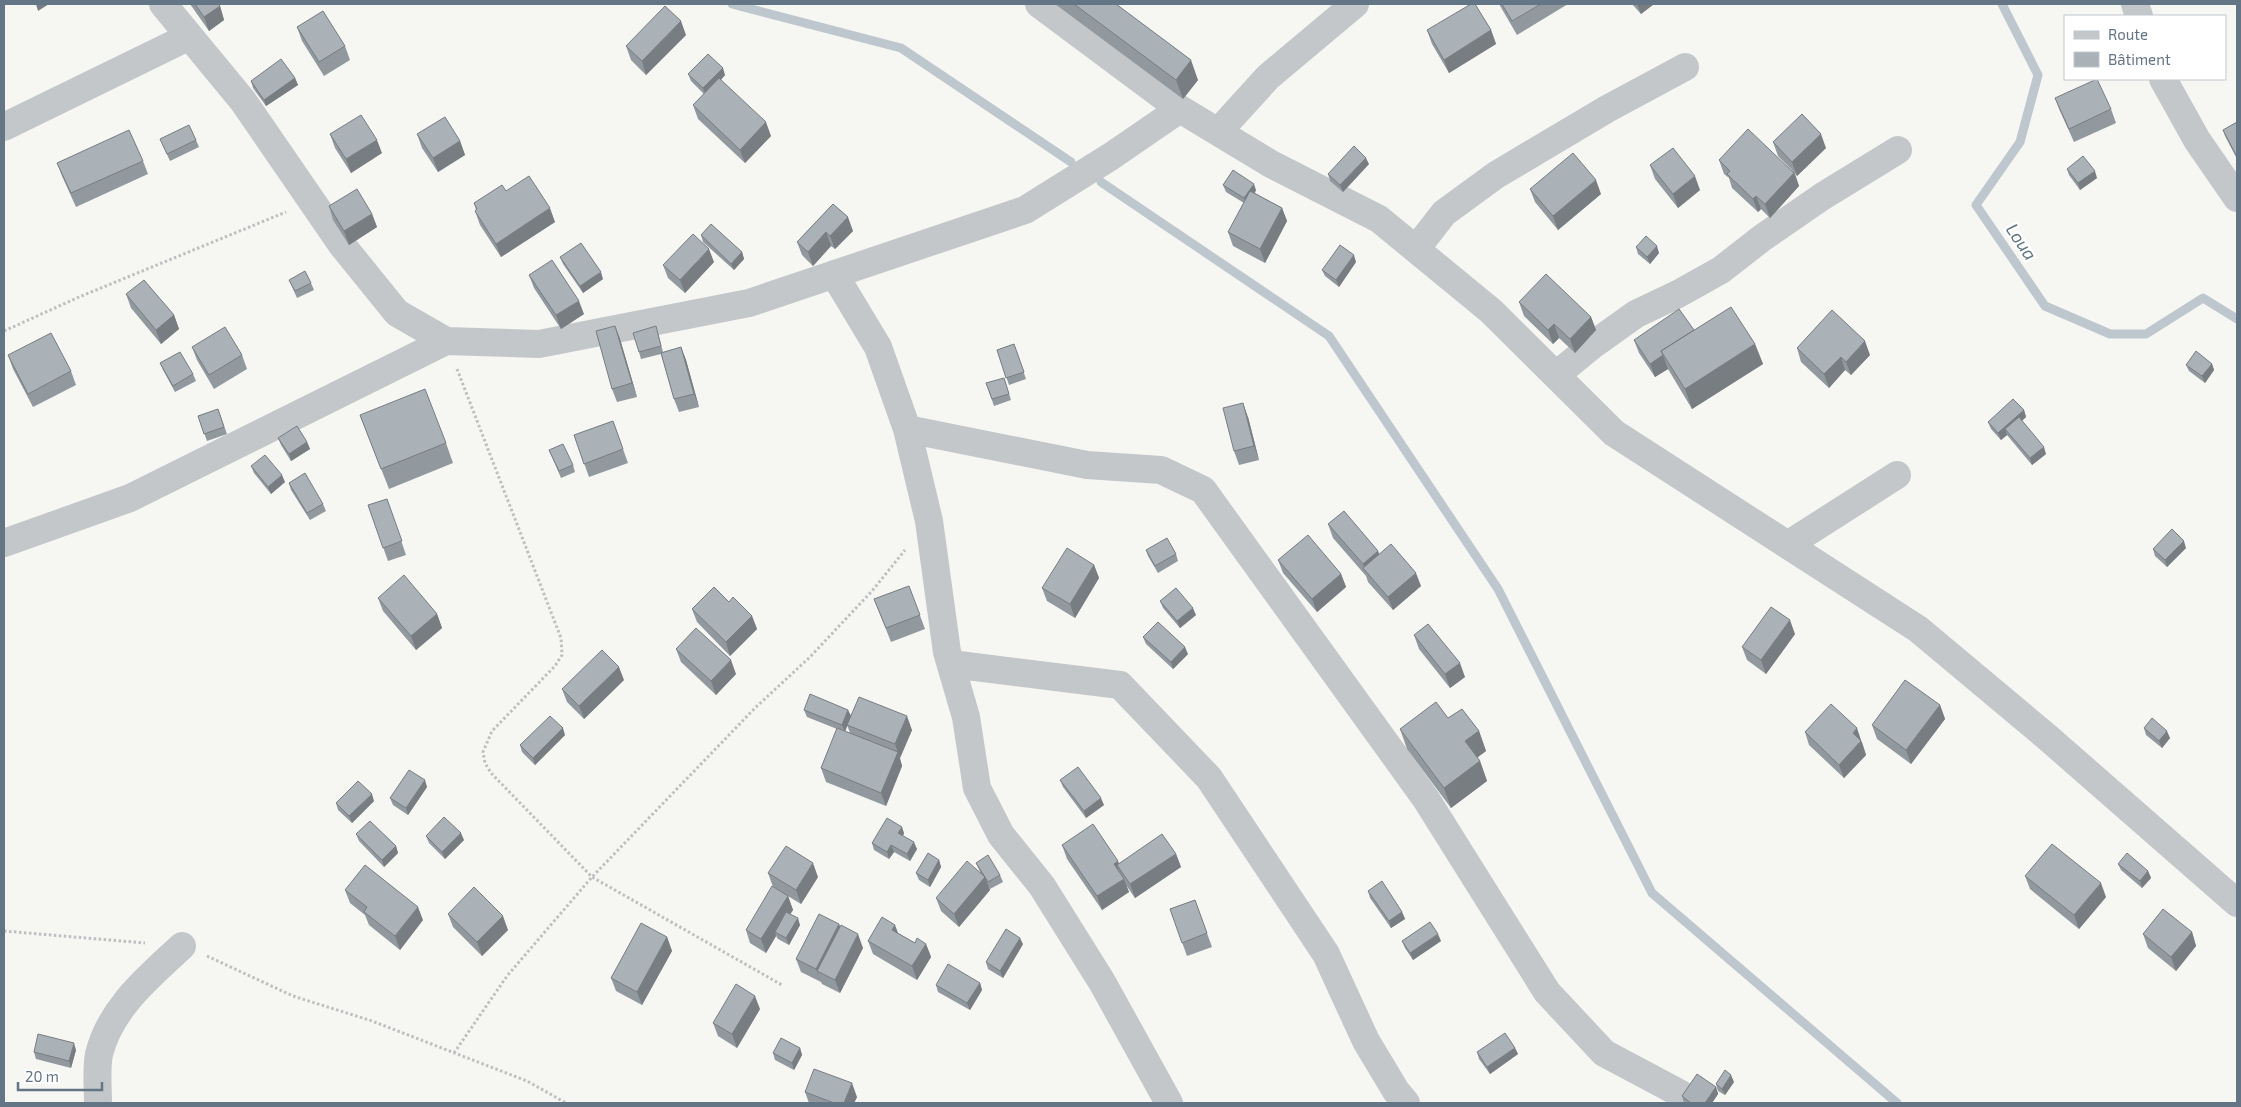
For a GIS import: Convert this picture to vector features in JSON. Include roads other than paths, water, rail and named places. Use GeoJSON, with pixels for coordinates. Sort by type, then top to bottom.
{"type":"FeatureCollection","features":[{"type":"Feature","properties":{"kind":"street"},"geometry":{"type":"LineString","coordinates":[[163,4],[188,37],[243,101],[342,245],[397,312],[446,341]]}},
{"type":"Feature","properties":{"kind":"street"},"geometry":{"type":"LineString","coordinates":[[1039,4],[1180,110],[1271,164],[1379,219],[1491,311],[1614,433],[1789,544],[1918,629],[2047,737],[2237,902]]}},
{"type":"Feature","properties":{"kind":"street"},"geometry":{"type":"LineString","coordinates":[[1218,132],[1268,77],[1355,4]]}},
{"type":"Feature","properties":{"kind":"street"},"geometry":{"type":"LineString","coordinates":[[4,126],[188,37]]}},
{"type":"Feature","properties":{"kind":"street"},"geometry":{"type":"LineString","coordinates":[[1416,249],[1444,213],[1496,175],[1607,109],[1685,67]]}},
{"type":"Feature","properties":{"kind":"street"},"geometry":{"type":"LineString","coordinates":[[2164,80],[2197,140],[2237,198]]}},
{"type":"Feature","properties":{"kind":"street"},"geometry":{"type":"LineString","coordinates":[[4,543],[130,498],[446,341],[539,344],[749,303],[1025,210],[1110,157],[1180,110]]}},
{"type":"Feature","properties":{"kind":"street"},"geometry":{"type":"LineString","coordinates":[[1556,375],[1594,344],[1636,314],[1678,294],[1721,270],[1762,238],[1823,196],[1898,150]]}},
{"type":"Feature","properties":{"kind":"street"},"geometry":{"type":"LineString","coordinates":[[834,274],[878,347],[907,429],[929,520],[946,642],[966,717],[977,788],[1001,835],[1042,886],[1097,974],[1169,1103]]}},
{"type":"Feature","properties":{"kind":"street"},"geometry":{"type":"LineString","coordinates":[[907,429],[1087,466],[1161,470],[1203,490],[1426,799],[1547,992],[1604,1053],[1681,1094]]}},
{"type":"Feature","properties":{"kind":"street"},"geometry":{"type":"LineString","coordinates":[[1789,544],[1897,475]]}},
{"type":"Feature","properties":{"kind":"street"},"geometry":{"type":"LineString","coordinates":[[951,664],[1120,686],[1127,692],[1209,778],[1326,954],[1366,1041],[1396,1091],[1406,1103]]}},
{"type":"Feature","properties":{"kind":"street"},"geometry":{"type":"LineString","coordinates":[[98,1103],[99,1055],[106,1034],[117,1014],[137,988],[182,946]]}},
{"type":"Feature","properties":{"kind":"waterway"},"geometry":{"type":"LineString","coordinates":[[732,4],[901,48],[1071,162]]}},
{"type":"Feature","properties":{"kind":"waterway","name":"Loua"},"geometry":{"type":"LineString","coordinates":[[2002,4],[2038,75],[2020,142],[1976,205],[2045,306],[2110,334],[2146,334],[2203,298],[2237,319]]}},
{"type":"Feature","properties":{"kind":"waterway"},"geometry":{"type":"LineString","coordinates":[[1101,182],[1329,336],[1498,589],[1652,893],[1897,1103]]}}]}
